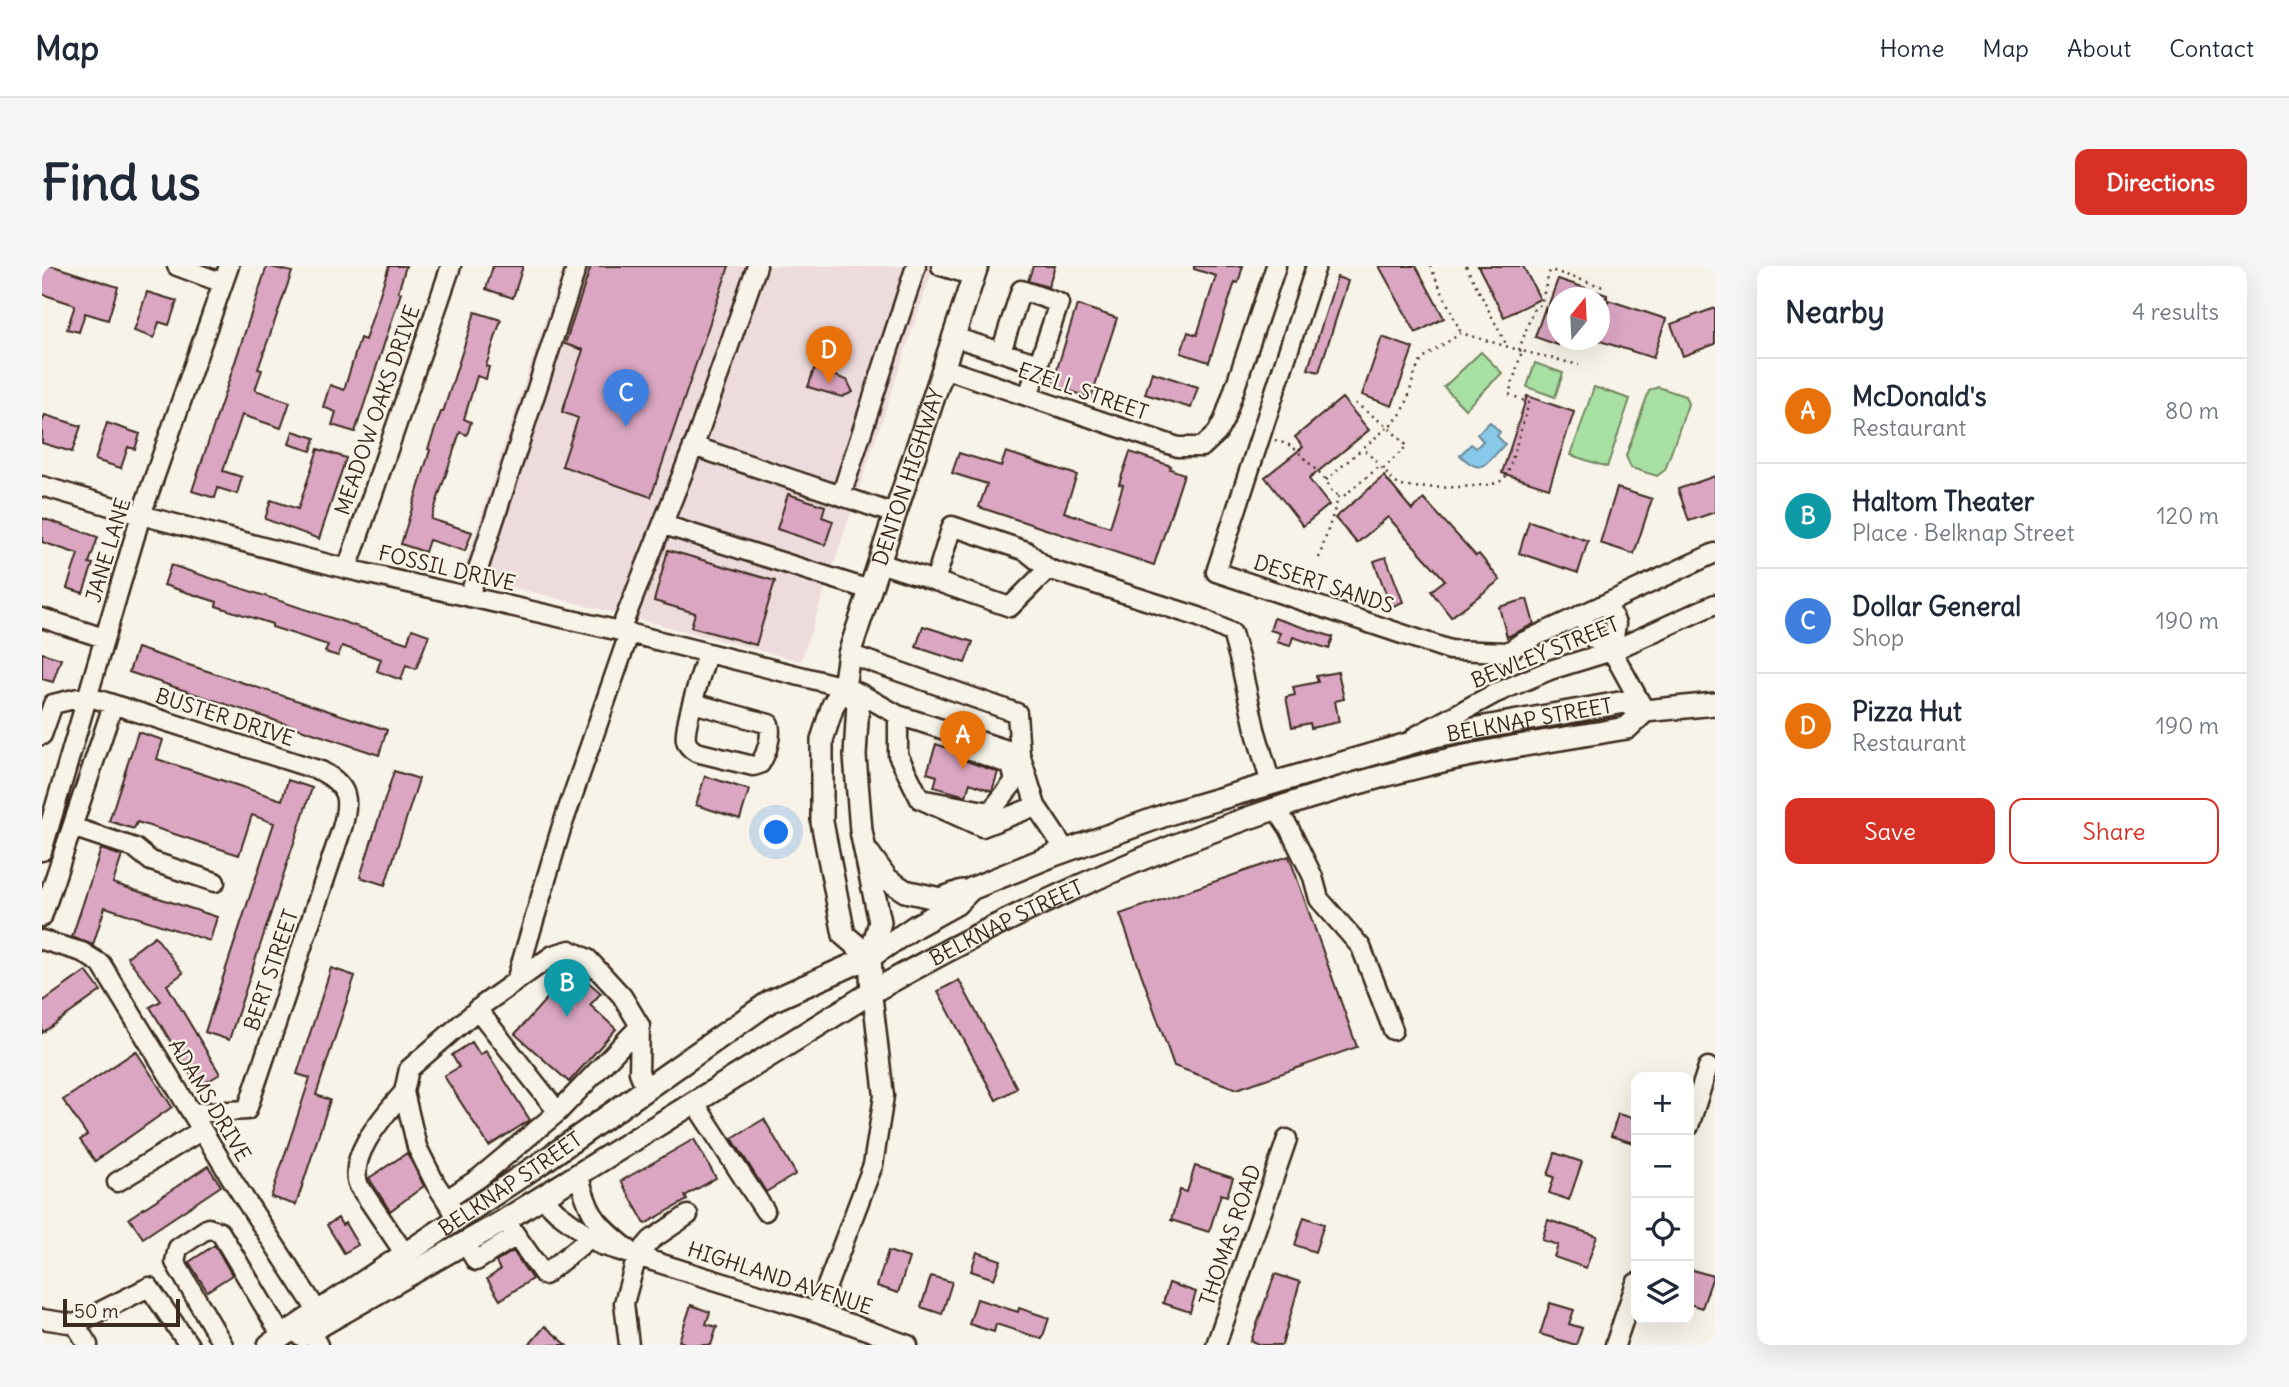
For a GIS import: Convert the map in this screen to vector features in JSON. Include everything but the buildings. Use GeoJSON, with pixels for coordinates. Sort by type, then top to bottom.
{"type":"FeatureCollection","features":[{"type":"Feature","properties":{"kind":"main road","name":"DENTON HIGHWAY"},"geometry":{"type":"LineString","coordinates":[[870,957],[844,935],[822,822],[822,740],[834,705],[844,687],[849,653],[976,271]]}},
{"type":"Feature","properties":{"kind":"main road"},"geometry":{"type":"LineString","coordinates":[[844,687],[858,704],[855,757],[861,831],[880,922],[870,957],[872,992]]}},
{"type":"Feature","properties":{"kind":"main road","name":"BELKNAP STREET"},"geometry":{"type":"LineString","coordinates":[[1625,702],[1646,711],[1627,728],[1435,762],[1336,789],[1172,846],[1065,892],[872,992],[578,1173],[542,1197],[511,1228],[465,1243],[314,1339],[279,1342],[318,1312],[771,1001],[870,957],[916,926],[956,904],[971,889],[1174,811],[1435,736],[1625,702]]}},
{"type":"Feature","properties":{"kind":"main road"},"geometry":{"type":"LineString","coordinates":[[1646,711],[1715,704]]}},
{"type":"Feature","properties":{"kind":"main road"},"geometry":{"type":"LineString","coordinates":[[865,848],[887,879],[905,891],[940,899],[971,889]]}},
{"type":"Feature","properties":{"kind":"street"},"geometry":{"type":"LineString","coordinates":[[177,266],[223,283]]}},
{"type":"Feature","properties":{"kind":"street","name":"JANE LANE"},"geometry":{"type":"LineString","coordinates":[[42,851],[48,806],[101,701],[104,638],[141,514],[229,266]]}},
{"type":"Feature","properties":{"kind":"street","name":"MEADOW OAKS DRIVE"},"geometry":{"type":"LineString","coordinates":[[347,569],[451,266]]}},
{"type":"Feature","properties":{"kind":"street"},"geometry":{"type":"LineString","coordinates":[[469,597],[577,266]]}},
{"type":"Feature","properties":{"kind":"street"},"geometry":{"type":"LineString","coordinates":[[516,981],[561,829],[625,632],[757,266]]}},
{"type":"Feature","properties":{"kind":"street"},"geometry":{"type":"LineString","coordinates":[[841,496],[916,266]]}},
{"type":"Feature","properties":{"kind":"street"},"geometry":{"type":"LineString","coordinates":[[941,266],[976,271]]}},
{"type":"Feature","properties":{"kind":"street","name":"EZELL STREET"},"geometry":{"type":"LineString","coordinates":[[943,368],[1178,447],[1202,447],[1217,433],[1224,420],[1276,266]]}},
{"type":"Feature","properties":{"kind":"street","name":"DESERT SANDS"},"geometry":{"type":"LineString","coordinates":[[1316,266],[1216,572],[1450,650],[1508,652],[1521,643],[1715,553]]}},
{"type":"Feature","properties":{"kind":"street"},"geometry":{"type":"LineString","coordinates":[[1002,352],[1021,290],[1059,303],[1028,396]]}},
{"type":"Feature","properties":{"kind":"street"},"geometry":{"type":"LineString","coordinates":[[954,337],[1039,364]]}},
{"type":"Feature","properties":{"kind":"street"},"geometry":{"type":"LineString","coordinates":[[694,446],[895,514]]}},
{"type":"Feature","properties":{"kind":"street","name":"FOSSIL DRIVE"},"geometry":{"type":"LineString","coordinates":[[42,486],[347,569],[625,632],[844,687],[898,715]]}},
{"type":"Feature","properties":{"kind":"street"},"geometry":{"type":"LineString","coordinates":[[664,525],[870,590]]}},
{"type":"Feature","properties":{"kind":"street"},"geometry":{"type":"LineString","coordinates":[[935,581],[952,526],[1026,551],[1048,569],[1199,617],[1232,633],[1271,784]]}},
{"type":"Feature","properties":{"kind":"street"},"geometry":{"type":"LineString","coordinates":[[879,563],[1010,607],[1048,569]]}},
{"type":"Feature","properties":{"kind":"street"},"geometry":{"type":"LineString","coordinates":[[1607,603],[1616,624],[1612,651]]}},
{"type":"Feature","properties":{"kind":"street","name":"BEWLEY STREET"},"geometry":{"type":"LineString","coordinates":[[1394,748],[1494,694],[1550,670],[1612,651],[1715,604]]}},
{"type":"Feature","properties":{"kind":"street"},"geometry":{"type":"LineString","coordinates":[[1582,614],[1591,636],[1612,651],[1646,711]]}},
{"type":"Feature","properties":{"kind":"street"},"geometry":{"type":"LineString","coordinates":[[42,618],[104,638]]}},
{"type":"Feature","properties":{"kind":"street"},"geometry":{"type":"LineString","coordinates":[[693,703],[769,723],[771,731],[761,764],[753,766],[696,752],[689,747],[686,740],[687,727],[693,703],[707,653]]}},
{"type":"Feature","properties":{"kind":"street"},"geometry":{"type":"LineString","coordinates":[[849,653],[1017,713],[1020,754],[1036,806],[1066,851]]}},
{"type":"Feature","properties":{"kind":"street"},"geometry":{"type":"LineString","coordinates":[[42,735],[53,704],[101,701],[72,827],[42,917]]}},
{"type":"Feature","properties":{"kind":"street","name":"BUSTER DRIVE"},"geometry":{"type":"LineString","coordinates":[[101,701],[321,771],[336,779],[344,790]]}},
{"type":"Feature","properties":{"kind":"street"},"geometry":{"type":"LineString","coordinates":[[898,715],[1020,754]]}},
{"type":"Feature","properties":{"kind":"street"},"geometry":{"type":"LineString","coordinates":[[898,715],[898,755],[920,799],[982,827],[1036,806]]}},
{"type":"Feature","properties":{"kind":"street"},"geometry":{"type":"LineString","coordinates":[[898,715],[918,731],[1011,765],[1015,781],[990,812],[920,799]]}},
{"type":"Feature","properties":{"kind":"street","name":"BERT STREET"},"geometry":{"type":"LineString","coordinates":[[192,1113],[247,1110],[342,828],[347,800],[344,790]]}},
{"type":"Feature","properties":{"kind":"street"},"geometry":{"type":"LineString","coordinates":[[1278,810],[1312,877],[1319,899],[1361,947],[1392,1030]]}},
{"type":"Feature","properties":{"kind":"street"},"geometry":{"type":"LineString","coordinates":[[72,827],[135,848],[151,861],[215,882]]}},
{"type":"Feature","properties":{"kind":"street","name":"ADAMS DRIVE"},"geometry":{"type":"LineString","coordinates":[[42,940],[82,952],[101,964],[202,1130],[318,1312]]}},
{"type":"Feature","properties":{"kind":"street"},"geometry":{"type":"LineString","coordinates":[[405,1254],[359,1186],[355,1167],[359,1155],[404,1092],[409,1069],[477,1009],[553,955],[570,950],[588,959],[622,996],[640,1026],[639,1072],[646,1089]]}},
{"type":"Feature","properties":{"kind":"street"},"geometry":{"type":"LineString","coordinates":[[817,1312],[873,1165],[884,1096],[872,992]]}},
{"type":"Feature","properties":{"kind":"street"},"geometry":{"type":"LineString","coordinates":[[477,1009],[558,1112]]}},
{"type":"Feature","properties":{"kind":"street"},"geometry":{"type":"LineString","coordinates":[[446,1200],[479,1178],[558,1112],[640,1026]]}},
{"type":"Feature","properties":{"kind":"street"},"geometry":{"type":"LineString","coordinates":[[1694,1111],[1709,1067]]}},
{"type":"Feature","properties":{"kind":"street"},"geometry":{"type":"LineString","coordinates":[[404,1092],[418,1147],[458,1218]]}},
{"type":"Feature","properties":{"kind":"street"},"geometry":{"type":"LineString","coordinates":[[694,1102],[765,1211]]}},
{"type":"Feature","properties":{"kind":"street"},"geometry":{"type":"LineString","coordinates":[[117,1182],[202,1130]]}},
{"type":"Feature","properties":{"kind":"street","name":"THOMAS ROAD"},"geometry":{"type":"LineString","coordinates":[[1216,1345],[1287,1139]]}},
{"type":"Feature","properties":{"kind":"street"},"geometry":{"type":"LineString","coordinates":[[578,1173],[593,1216],[607,1232],[638,1256]]}},
{"type":"Feature","properties":{"kind":"street","name":"HIGHLAND AVENUE"},"geometry":{"type":"LineString","coordinates":[[542,1197],[601,1245],[817,1312],[908,1345]]}},
{"type":"Feature","properties":{"kind":"street"},"geometry":{"type":"LineString","coordinates":[[629,1345],[624,1303],[638,1256],[651,1240],[688,1215]]}},
{"type":"Feature","properties":{"kind":"street"},"geometry":{"type":"LineString","coordinates":[[223,1345],[175,1262],[178,1248],[208,1228],[220,1232],[279,1342]]}},
{"type":"Feature","properties":{"kind":"street"},"geometry":{"type":"LineString","coordinates":[[511,1228],[544,1275],[590,1238]]}},
{"type":"Feature","properties":{"kind":"street"},"geometry":{"type":"LineString","coordinates":[[42,1319],[75,1324],[149,1287],[189,1345]]}},
{"type":"Feature","properties":{"kind":"street"},"geometry":{"type":"LineString","coordinates":[[1615,1345],[1631,1298]]}},
{"type":"Feature","properties":{"kind":"street"},"geometry":{"type":"LineString","coordinates":[[75,1324],[88,1345]]}},
{"type":"Feature","properties":{"kind":"path"},"geometry":{"type":"LineString","coordinates":[[1430,266],[1462,334]]}},
{"type":"Feature","properties":{"kind":"path"},"geometry":{"type":"LineString","coordinates":[[1466,266],[1507,346]]}},
{"type":"Feature","properties":{"kind":"path"},"geometry":{"type":"LineString","coordinates":[[1363,448],[1397,484],[1435,489],[1444,486],[1470,487],[1503,480],[1508,473],[1529,403],[1509,394],[1533,310],[1541,304],[1550,270],[1604,287]]}},
{"type":"Feature","properties":{"kind":"path"},"geometry":{"type":"LineString","coordinates":[[1326,480],[1400,418],[1420,363],[1462,334],[1579,365]]}},
{"type":"Feature","properties":{"kind":"path"},"geometry":{"type":"LineString","coordinates":[[1260,434],[1292,446],[1326,480],[1332,492],[1339,496],[1345,495],[1407,446],[1388,427],[1355,403]]}},
{"type":"Feature","properties":{"kind":"path"},"geometry":{"type":"LineString","coordinates":[[1319,558],[1339,496]]}},
{"type":"Feature","properties":{"kind":"shaded area"},"geometry":{"type":"Polygon","coordinates":[[[563,266],[934,266],[801,661],[462,574],[563,266]]]}},
{"type":"Feature","properties":{"kind":"green space"},"geometry":{"type":"Polygon","coordinates":[[[1481,352],[1502,373],[1465,409],[1444,387],[1481,352]]]}},
{"type":"Feature","properties":{"kind":"green space"},"geometry":{"type":"Polygon","coordinates":[[[1535,363],[1563,373],[1555,397],[1527,387],[1535,363]]]}},
{"type":"Feature","properties":{"kind":"green space"},"geometry":{"type":"Polygon","coordinates":[[[1594,387],[1630,399],[1607,467],[1571,455],[1594,387]]]}},
{"type":"Feature","properties":{"kind":"green space"},"geometry":{"type":"Polygon","coordinates":[[[1658,387],[1685,396],[1688,404],[1665,470],[1657,476],[1631,468],[1626,456],[1649,391],[1658,387]]]}},
{"type":"Feature","properties":{"kind":"water"},"geometry":{"type":"Polygon","coordinates":[[[1490,422],[1500,432],[1497,436],[1505,444],[1484,465],[1474,466],[1460,455],[1471,444],[1476,448],[1483,441],[1477,434],[1490,422]]]}},
{"type":"Feature","properties":{"kind":"place","name":"Pizza Hut"},"geometry":{"type":"Point","coordinates":[829,384]}},
{"type":"Feature","properties":{"kind":"place","name":"Dollar General"},"geometry":{"type":"Point","coordinates":[626,427]}},
{"type":"Feature","properties":{"kind":"place","name":"McDonald's"},"geometry":{"type":"Point","coordinates":[963,769]}},
{"type":"Feature","properties":{"kind":"place","name":"Haltom Theater"},"geometry":{"type":"Point","coordinates":[567,1017]}}]}
